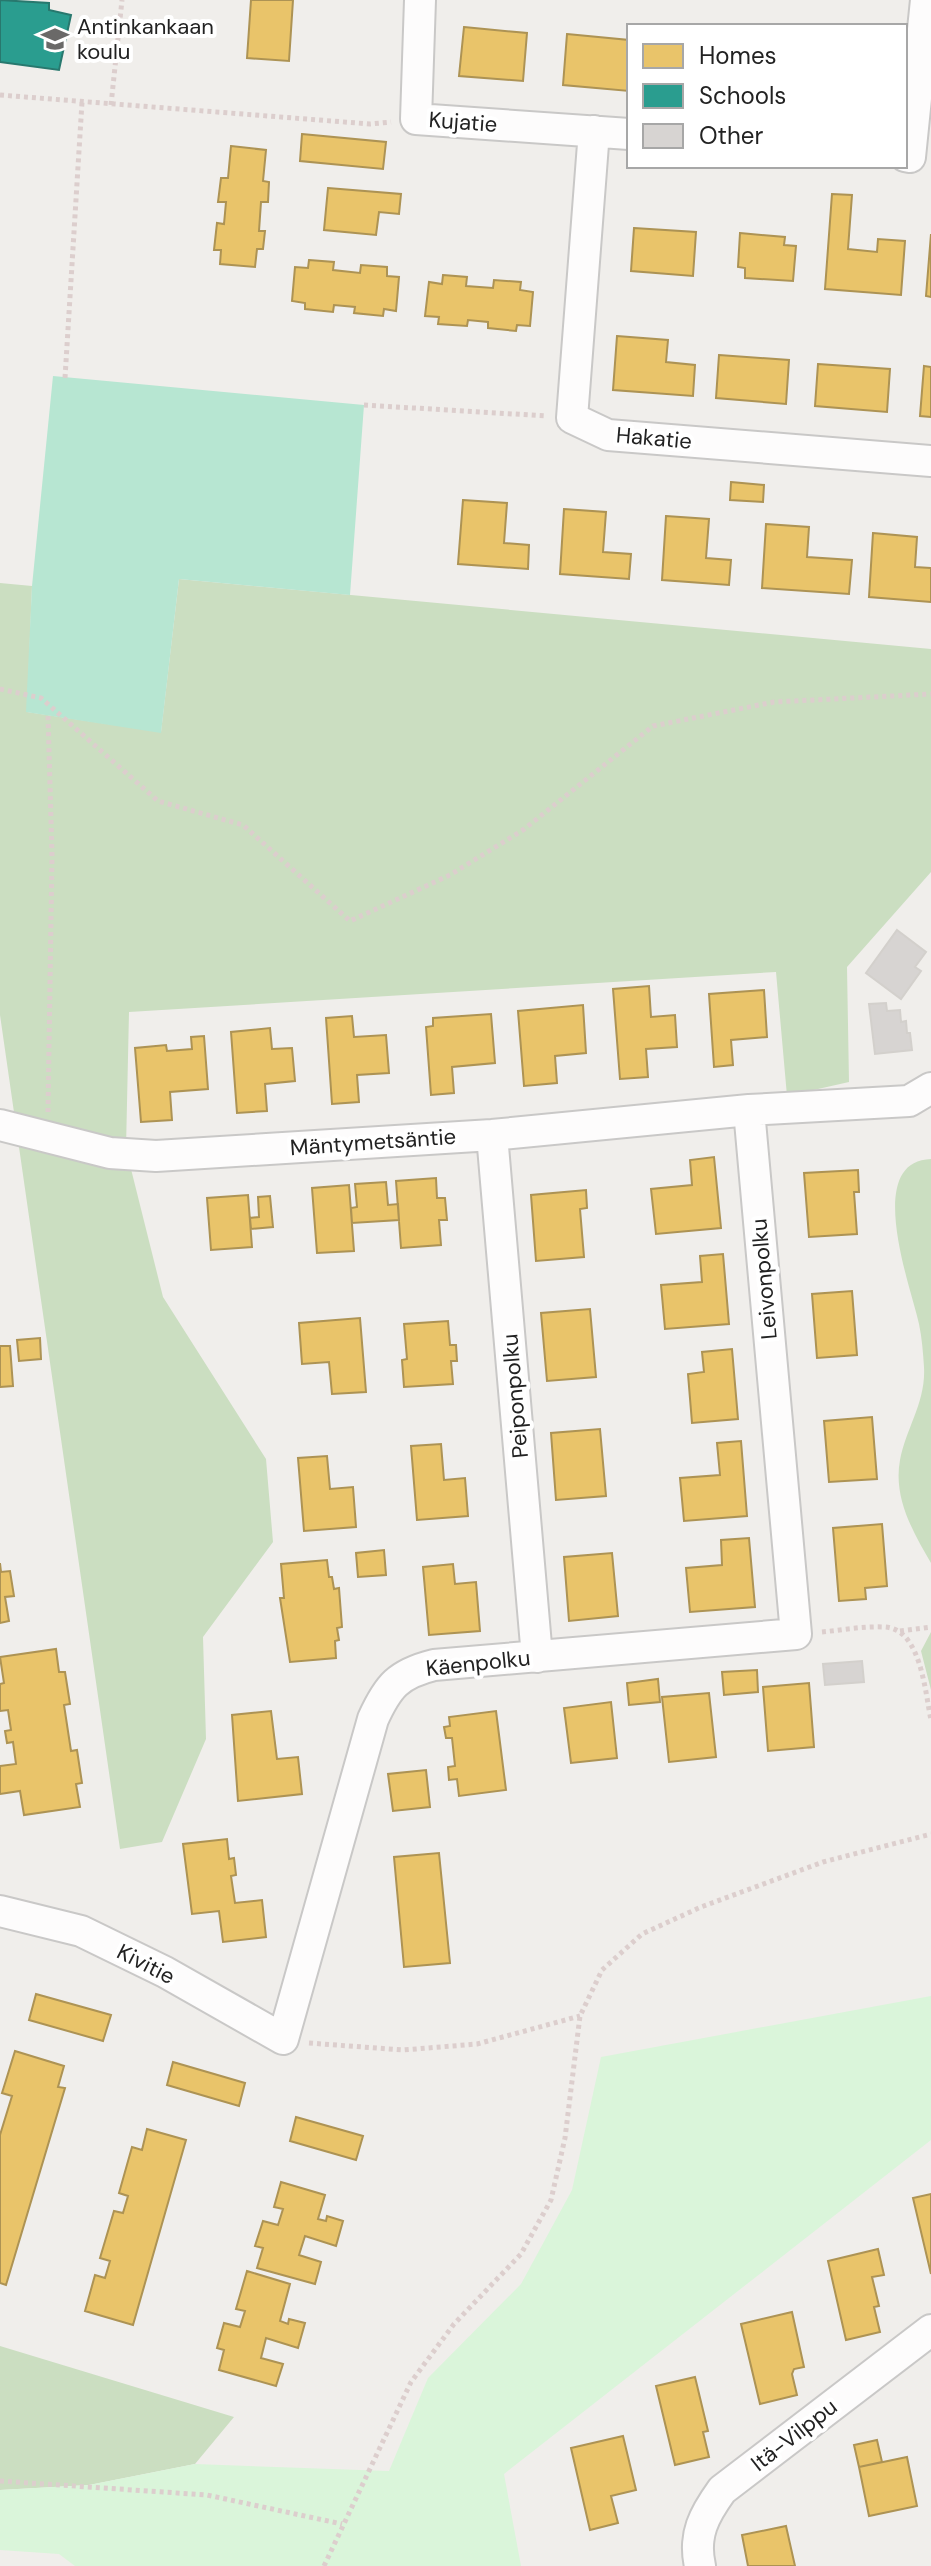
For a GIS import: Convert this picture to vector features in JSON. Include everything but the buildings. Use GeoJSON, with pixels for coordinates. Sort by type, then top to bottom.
{"type":"FeatureCollection","features":[{"type":"Feature","properties":{"kind":"street","name":"Kujatie"},"geometry":{"type":"LineString","coordinates":[[420,0],[416,119],[627,134]]}},
{"type":"Feature","properties":{"kind":"street"},"geometry":{"type":"LineString","coordinates":[[907,156],[910,157],[926,0]]}},
{"type":"Feature","properties":{"kind":"street"},"geometry":{"type":"LineString","coordinates":[[572,418],[594,131]]}},
{"type":"Feature","properties":{"kind":"street","name":"Hakatie"},"geometry":{"type":"LineString","coordinates":[[572,418],[608,435],[931,461]]}},
{"type":"Feature","properties":{"kind":"street"},"geometry":{"type":"LineString","coordinates":[[749,1110],[909,1101],[931,1088]]}},
{"type":"Feature","properties":{"kind":"street","name":"Mäntymetsäntie"},"geometry":{"type":"LineString","coordinates":[[0,1125],[110,1153],[156,1156],[492,1135],[749,1110]]}},
{"type":"Feature","properties":{"kind":"street","name":"Leivonpolku"},"geometry":{"type":"LineString","coordinates":[[749,1110],[796,1634]]}},
{"type":"Feature","properties":{"kind":"street","name":"Peiponpolku"},"geometry":{"type":"LineString","coordinates":[[492,1135],[537,1657]]}},
{"type":"Feature","properties":{"kind":"street","name":"Käenpolku"},"geometry":{"type":"LineString","coordinates":[[283,2039],[373,1719],[384,1695],[407,1671],[434,1665],[796,1634]]}},
{"type":"Feature","properties":{"kind":"street","name":"Kivitie"},"geometry":{"type":"LineString","coordinates":[[0,1911],[81,1931],[165,1972],[283,2039]]}},
{"type":"Feature","properties":{"kind":"street","name":"Itä-Vilppu"},"geometry":{"type":"LineString","coordinates":[[700,2566],[696,2547],[703,2517],[722,2490],[931,2330]]}},
{"type":"Feature","properties":{"kind":"path"},"geometry":{"type":"LineString","coordinates":[[111,105],[122,0]]}},
{"type":"Feature","properties":{"kind":"path"},"geometry":{"type":"LineString","coordinates":[[0,95],[370,124],[416,119]]}},
{"type":"Feature","properties":{"kind":"path"},"geometry":{"type":"LineString","coordinates":[[65,378],[82,102]]}},
{"type":"Feature","properties":{"kind":"path"},"geometry":{"type":"LineString","coordinates":[[364,405],[572,418]]}},
{"type":"Feature","properties":{"kind":"path"},"geometry":{"type":"LineString","coordinates":[[0,689],[41,698],[158,801],[243,825],[350,921],[450,875],[523,830],[653,726],[774,702],[931,694]]}},
{"type":"Feature","properties":{"kind":"path"},"geometry":{"type":"LineString","coordinates":[[48,715],[52,855],[48,1137]]}},
{"type":"Feature","properties":{"kind":"path"},"geometry":{"type":"LineString","coordinates":[[796,1634],[931,1627]]}},
{"type":"Feature","properties":{"kind":"path"},"geometry":{"type":"LineString","coordinates":[[900,1631],[910,1641],[931,1720]]}},
{"type":"Feature","properties":{"kind":"path"},"geometry":{"type":"LineString","coordinates":[[324,2566],[411,2382],[454,2324],[521,2254],[551,2200],[565,2138],[580,2016],[602,1970],[642,1934],[795,1871],[885,1843],[931,1834]]}},
{"type":"Feature","properties":{"kind":"path"},"geometry":{"type":"LineString","coordinates":[[283,2039],[403,2050],[477,2044],[580,2016]]}},
{"type":"Feature","properties":{"kind":"path"},"geometry":{"type":"LineString","coordinates":[[0,2481],[207,2495],[342,2524]]}},
{"type":"Feature","properties":{"kind":"green space"},"geometry":{"type":"Polygon","coordinates":[[[53,376],[364,405],[350,595],[179,579],[161,733],[26,712],[32,586],[53,376]]]}},
{"type":"Feature","properties":{"kind":"green space"},"geometry":{"type":"Polygon","coordinates":[[[179,579],[931,649],[931,872],[847,967],[849,1082],[787,1096],[776,972],[129,1012],[126,1149],[163,1297],[266,1459],[273,1542],[203,1637],[206,1739],[162,1842],[120,1849],[0,1015],[0,583],[32,586],[27,712],[161,732],[179,579]]]}},
{"type":"Feature","properties":{"kind":"green space"},"geometry":{"type":"Polygon","coordinates":[[[931,1159],[931,1563],[911,1527],[899,1488],[900,1460],[922,1392],[924,1367],[919,1324],[896,1228],[895,1202],[899,1180],[911,1165],[931,1159]]]}},
{"type":"Feature","properties":{"kind":"green space"},"geometry":{"type":"Polygon","coordinates":[[[931,1632],[931,1690],[921,1651],[931,1632]]]}},
{"type":"Feature","properties":{"kind":"green space"},"geometry":{"type":"Polygon","coordinates":[[[931,1996],[931,2140],[504,2474],[521,2566],[75,2566],[59,2554],[0,2550],[0,2490],[89,2485],[195,2464],[389,2471],[428,2378],[521,2284],[572,2190],[601,2057],[931,1996]]]}},
{"type":"Feature","properties":{"kind":"green space"},"geometry":{"type":"Polygon","coordinates":[[[0,2346],[234,2417],[195,2464],[89,2485],[0,2490],[0,2346]]]}},
{"type":"Feature","properties":{"kind":"place","name":"Antinkankaan koulu"},"geometry":{"type":"Point","coordinates":[55,39]}}]}
